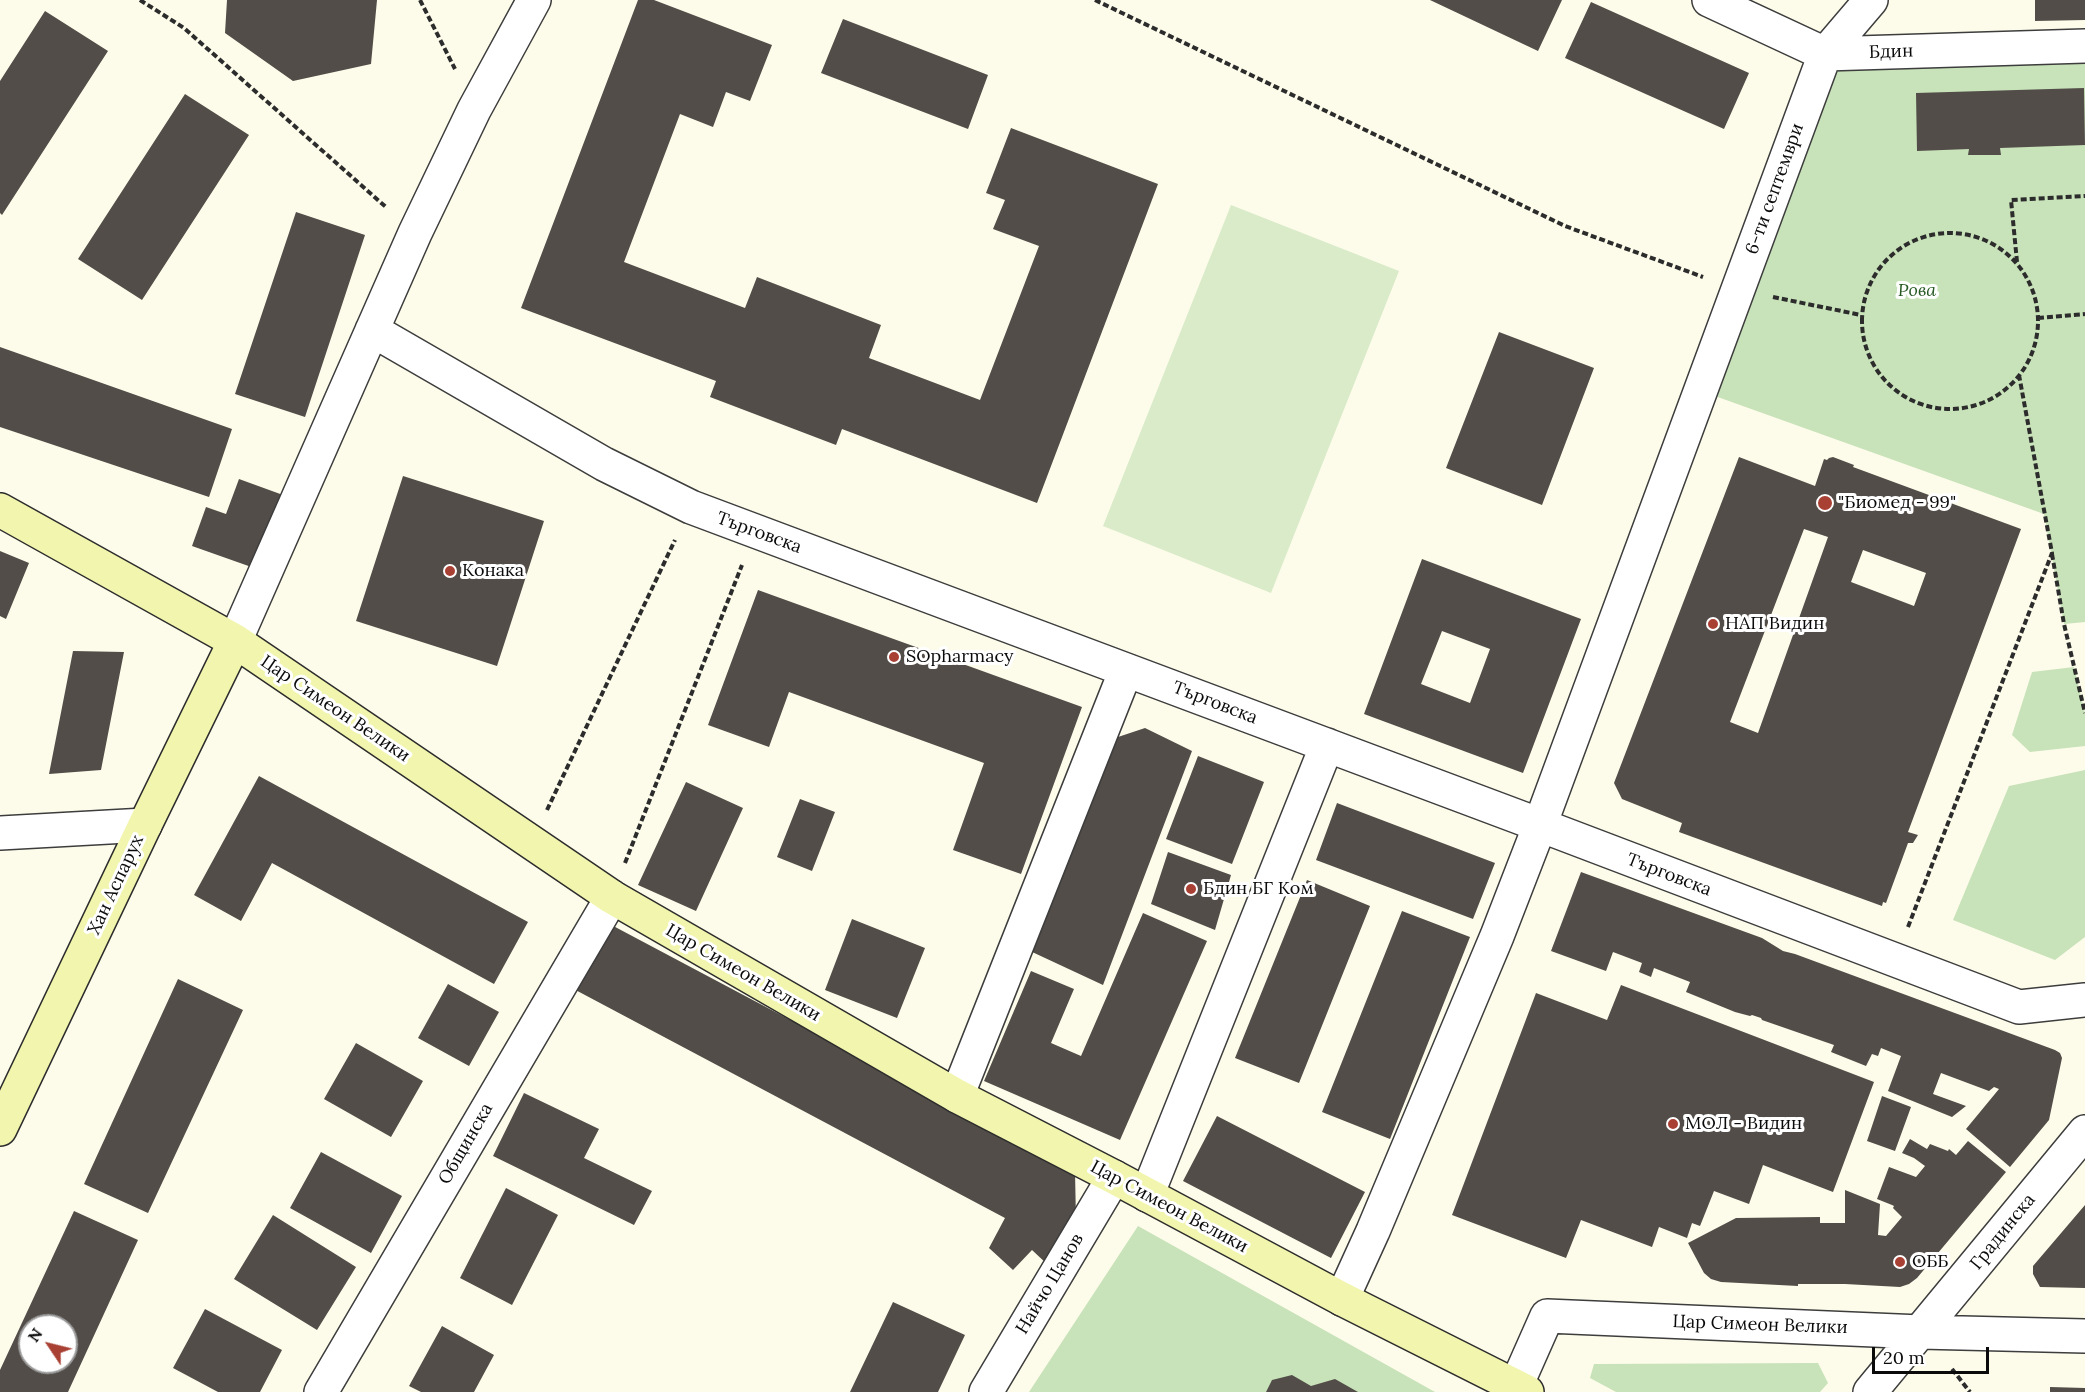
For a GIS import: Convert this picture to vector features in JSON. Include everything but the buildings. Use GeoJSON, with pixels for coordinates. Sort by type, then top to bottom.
{"type":"FeatureCollection","features":[{"type":"Feature","properties":{"kind":"street"},"geometry":{"type":"LineString","coordinates":[[235,641],[415,233],[474,110],[534,0]]}},
{"type":"Feature","properties":{"kind":"street","name":"Бдин"},"geometry":{"type":"LineString","coordinates":[[1709,0],[1826,54],[2085,46]]}},
{"type":"Feature","properties":{"kind":"street","name":"6-ти септември"},"geometry":{"type":"LineString","coordinates":[[1342,1299],[1373,1231],[1497,936],[1826,54],[1871,0]]}},
{"type":"Feature","properties":{"kind":"street","name":"Търговска"},"geometry":{"type":"LineString","coordinates":[[372,330],[604,464],[690,507],[2019,1007],[2084,1001]]}},
{"type":"Feature","properties":{"kind":"street","name":"Цар Симеон Велики"},"geometry":{"type":"LineString","coordinates":[[0,510],[235,641],[612,897],[957,1096],[1342,1299],[1522,1389],[1547,1316],[1921,1332],[2085,1336]]}},
{"type":"Feature","properties":{"kind":"street","name":"Хан Аспарух"},"geometry":{"type":"LineString","coordinates":[[0,1129],[235,641]]}},
{"type":"Feature","properties":{"kind":"street"},"geometry":{"type":"LineString","coordinates":[[957,1096],[1126,670]]}},
{"type":"Feature","properties":{"kind":"street"},"geometry":{"type":"LineString","coordinates":[[1147,1195],[1326,745]]}},
{"type":"Feature","properties":{"kind":"street"},"geometry":{"type":"LineString","coordinates":[[0,833],[145,825]]}},
{"type":"Feature","properties":{"kind":"street","name":"Общинска"},"geometry":{"type":"LineString","coordinates":[[321,1392],[612,897]]}},
{"type":"Feature","properties":{"kind":"street","name":"Градинска"},"geometry":{"type":"LineString","coordinates":[[1870,1392],[2085,1132]]}},
{"type":"Feature","properties":{"kind":"street","name":"Найчо Цанов"},"geometry":{"type":"LineString","coordinates":[[986,1392],[1114,1177]]}},
{"type":"Feature","properties":{"kind":"path"},"geometry":{"type":"LineString","coordinates":[[140,0],[184,28],[415,233]]}},
{"type":"Feature","properties":{"kind":"path"},"geometry":{"type":"LineString","coordinates":[[420,0],[474,110]]}},
{"type":"Feature","properties":{"kind":"path"},"geometry":{"type":"LineString","coordinates":[[1095,0],[1565,226],[1737,290],[1862,315]]}},
{"type":"Feature","properties":{"kind":"path"},"geometry":{"type":"LineString","coordinates":[[2017,263],[2012,200],[2085,196]]}},
{"type":"Feature","properties":{"kind":"path"},"geometry":{"type":"LineString","coordinates":[[1964,233],[1993,243],[2017,263],[2032,288],[2038,318],[2034,348],[2019,375],[1991,399],[1961,408],[1931,407],[1902,396],[1880,375],[1865,346],[1862,315],[1869,285],[1886,260],[1911,241],[1934,234],[1964,233]]}},
{"type":"Feature","properties":{"kind":"path"},"geometry":{"type":"LineString","coordinates":[[2038,318],[2085,314]]}},
{"type":"Feature","properties":{"kind":"path"},"geometry":{"type":"LineString","coordinates":[[2019,375],[2064,624],[2085,713]]}},
{"type":"Feature","properties":{"kind":"path"},"geometry":{"type":"LineString","coordinates":[[532,843],[690,507]]}},
{"type":"Feature","properties":{"kind":"path"},"geometry":{"type":"LineString","coordinates":[[612,897],[755,531]]}},
{"type":"Feature","properties":{"kind":"path"},"geometry":{"type":"LineString","coordinates":[[1895,961],[2052,553]]}},
{"type":"Feature","properties":{"kind":"green space","name":"Рова"},"geometry":{"type":"Polygon","coordinates":[[[2085,46],[2085,622],[2064,624],[2044,514],[1701,391],[1825,54],[2085,46]]]}},
{"type":"Feature","properties":{"kind":"green space"},"geometry":{"type":"Polygon","coordinates":[[[1231,205],[1399,271],[1271,593],[1103,526],[1231,205]]]}},
{"type":"Feature","properties":{"kind":"green space"},"geometry":{"type":"Polygon","coordinates":[[[2074,667],[2085,713],[2085,746],[2030,752],[2012,735],[2032,672],[2074,667]]]}},
{"type":"Feature","properties":{"kind":"green space"},"geometry":{"type":"Polygon","coordinates":[[[2085,770],[2085,937],[2055,960],[1953,920],[2009,786],[2085,770]]]}},
{"type":"Feature","properties":{"kind":"green space"},"geometry":{"type":"Polygon","coordinates":[[[1138,1226],[1435,1392],[1029,1392],[1138,1226]]]}},
{"type":"Feature","properties":{"kind":"green space"},"geometry":{"type":"Polygon","coordinates":[[[1818,1363],[1828,1383],[1820,1392],[1616,1392],[1590,1378],[1594,1364],[1818,1363]]]}},
{"type":"Feature","properties":{"kind":"place","name":"\"Биомед - 99\""},"geometry":{"type":"Point","coordinates":[1825,503]}},
{"type":"Feature","properties":{"kind":"place","name":"Конака"},"geometry":{"type":"Point","coordinates":[450,571]}},
{"type":"Feature","properties":{"kind":"place","name":"НАП Видин"},"geometry":{"type":"Point","coordinates":[1713,624]}},
{"type":"Feature","properties":{"kind":"place","name":"SOpharmacy"},"geometry":{"type":"Point","coordinates":[894,657]}},
{"type":"Feature","properties":{"kind":"place","name":"Бдин БГ Ком"},"geometry":{"type":"Point","coordinates":[1191,889]}},
{"type":"Feature","properties":{"kind":"place","name":"МОЛ - Видин"},"geometry":{"type":"Point","coordinates":[1673,1124]}},
{"type":"Feature","properties":{"kind":"place","name":"ОББ"},"geometry":{"type":"Point","coordinates":[1900,1262]}}]}
